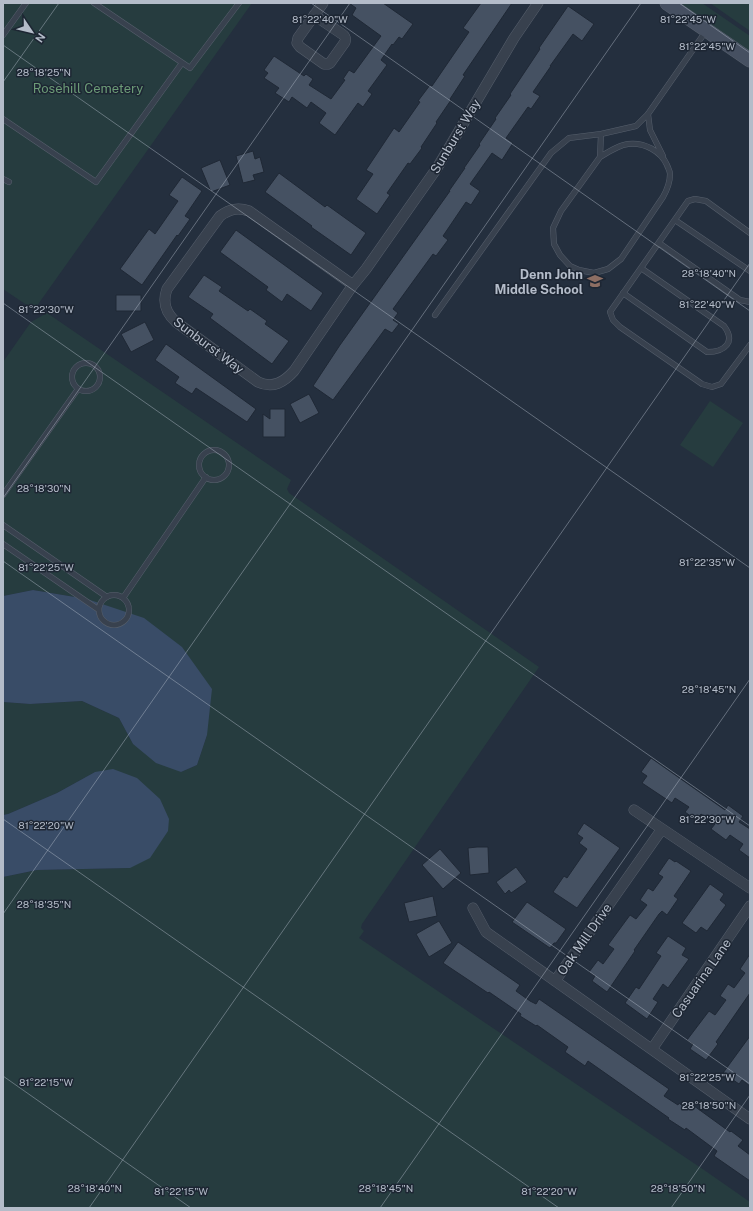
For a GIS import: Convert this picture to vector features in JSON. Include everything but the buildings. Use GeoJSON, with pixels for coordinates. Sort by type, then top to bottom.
{"type":"FeatureCollection","features":[{"type":"Feature","properties":{"kind":"street"},"geometry":{"type":"LineString","coordinates":[[314,15],[345,36],[346,39],[328,64],[324,64],[300,47],[297,42],[298,38],[314,15],[323,3]]}},
{"type":"Feature","properties":{"kind":"street","name":"Sunburst Way"},"geometry":{"type":"LineString","coordinates":[[353,285],[249,211],[241,208],[234,208],[220,216],[167,289],[164,296],[165,304],[170,317],[258,382],[268,386],[282,382],[288,378],[437,168],[514,38],[538,3]]}},
{"type":"Feature","properties":{"kind":"street"},"geometry":{"type":"LineString","coordinates":[[667,3],[750,60]]}},
{"type":"Feature","properties":{"kind":"street"},"geometry":{"type":"LineString","coordinates":[[634,810],[750,888]]}},
{"type":"Feature","properties":{"kind":"street","name":"Oak Mill Drive"},"geometry":{"type":"LineString","coordinates":[[662,829],[555,981],[750,1119]]}},
{"type":"Feature","properties":{"kind":"street","name":"Casuarina Lane"},"geometry":{"type":"LineString","coordinates":[[652,1049],[750,906]]}},
{"type":"Feature","properties":{"kind":"street"},"geometry":{"type":"LineString","coordinates":[[472,908],[486,932],[555,981]]}},
{"type":"Feature","properties":{"kind":"lane"},"geometry":{"type":"LineString","coordinates":[[3,35],[26,3]]}},
{"type":"Feature","properties":{"kind":"lane"},"geometry":{"type":"LineString","coordinates":[[94,3],[190,68],[239,3]]}},
{"type":"Feature","properties":{"kind":"lane"},"geometry":{"type":"LineString","coordinates":[[434,315],[551,153],[569,138],[601,134],[636,126],[648,114],[707,30]]}},
{"type":"Feature","properties":{"kind":"lane"},"geometry":{"type":"LineString","coordinates":[[3,119],[96,182],[182,63]]}},
{"type":"Feature","properties":{"kind":"lane"},"geometry":{"type":"LineString","coordinates":[[648,114],[650,130],[664,159],[670,172],[668,189],[621,259],[608,269],[594,273],[579,270],[570,266],[560,255],[554,244],[553,228],[561,211],[600,157],[612,150],[628,144],[642,145],[655,151],[664,159]]}},
{"type":"Feature","properties":{"kind":"lane"},"geometry":{"type":"LineString","coordinates":[[600,157],[601,134]]}},
{"type":"Feature","properties":{"kind":"lane"},"geometry":{"type":"LineString","coordinates":[[3,178],[9,182]]}},
{"type":"Feature","properties":{"kind":"lane"},"geometry":{"type":"LineString","coordinates":[[750,233],[706,201],[695,199],[688,201],[610,312],[613,320],[620,327],[702,384],[712,387],[721,384],[750,345]]}},
{"type":"Feature","properties":{"kind":"lane"},"geometry":{"type":"LineString","coordinates":[[675,220],[750,271]]}},
{"type":"Feature","properties":{"kind":"lane"},"geometry":{"type":"LineString","coordinates":[[658,243],[740,300],[750,302]]}},
{"type":"Feature","properties":{"kind":"lane"},"geometry":{"type":"LineString","coordinates":[[623,293],[707,352],[719,351],[727,344],[729,334],[724,326],[641,268]]}},
{"type":"Feature","properties":{"kind":"lane"},"geometry":{"type":"LineString","coordinates":[[88,362],[93,364],[99,371],[100,375],[98,384],[95,388],[87,391],[78,389],[74,386],[72,381],[72,372],[74,367],[78,364],[88,362]]}},
{"type":"Feature","properties":{"kind":"lane"},"geometry":{"type":"LineString","coordinates":[[3,495],[78,389]]}},
{"type":"Feature","properties":{"kind":"lane"},"geometry":{"type":"LineString","coordinates":[[212,450],[221,452],[228,459],[229,464],[226,473],[218,479],[213,480],[206,477],[200,468],[201,459],[207,452],[212,450]]}},
{"type":"Feature","properties":{"kind":"lane"},"geometry":{"type":"LineString","coordinates":[[123,598],[206,477]]}},
{"type":"Feature","properties":{"kind":"lane"},"geometry":{"type":"LineString","coordinates":[[3,525],[107,597]]}},
{"type":"Feature","properties":{"kind":"lane"},"geometry":{"type":"LineString","coordinates":[[3,544],[99,610]]}},
{"type":"Feature","properties":{"kind":"lane"},"geometry":{"type":"LineString","coordinates":[[114,595],[123,598],[128,606],[128,611],[127,616],[120,623],[110,624],[102,619],[99,610],[102,601],[107,597],[114,595]]}},
{"type":"Feature","properties":{"kind":"green space","name":"Rosehill Cemetery"},"geometry":{"type":"Polygon","coordinates":[[[3,3],[252,3],[34,310],[3,289],[3,3]]]}},
{"type":"Feature","properties":{"kind":"green space"},"geometry":{"type":"Polygon","coordinates":[[[677,3],[702,3],[750,36],[750,54],[677,3]]]}},
{"type":"Feature","properties":{"kind":"green space"},"geometry":{"type":"Polygon","coordinates":[[[710,3],[750,3],[750,31],[710,3]]]}},
{"type":"Feature","properties":{"kind":"green space"},"geometry":{"type":"Polygon","coordinates":[[[47,313],[291,480],[287,489],[289,493],[539,667],[362,924],[361,928],[364,931],[359,938],[707,1172],[750,1202],[750,1208],[3,1208],[3,877],[37,870],[130,868],[95,772],[57,793],[3,815],[3,702],[30,704],[82,701],[119,718],[133,744],[181,772],[197,765],[207,735],[87,599],[33,590],[3,596],[3,362],[31,322],[47,313]]]}},
{"type":"Feature","properties":{"kind":"green space"},"geometry":{"type":"Polygon","coordinates":[[[710,401],[743,423],[713,467],[680,445],[710,401]]]}},
{"type":"Feature","properties":{"kind":"water"},"geometry":{"type":"Polygon","coordinates":[[[33,590],[87,599],[144,618],[182,647],[212,689],[207,735],[197,765],[181,772],[156,763],[133,744],[119,718],[82,701],[30,704],[3,702],[3,596],[33,590]]]}},
{"type":"Feature","properties":{"kind":"water"},"geometry":{"type":"Polygon","coordinates":[[[113,769],[137,778],[160,799],[169,819],[168,831],[150,858],[130,868],[37,870],[3,877],[3,815],[57,793],[95,772],[113,769]]]}},
{"type":"Feature","properties":{"kind":"place","name":"Denn John Middle School"},"geometry":{"type":"Point","coordinates":[595,281]}}]}
